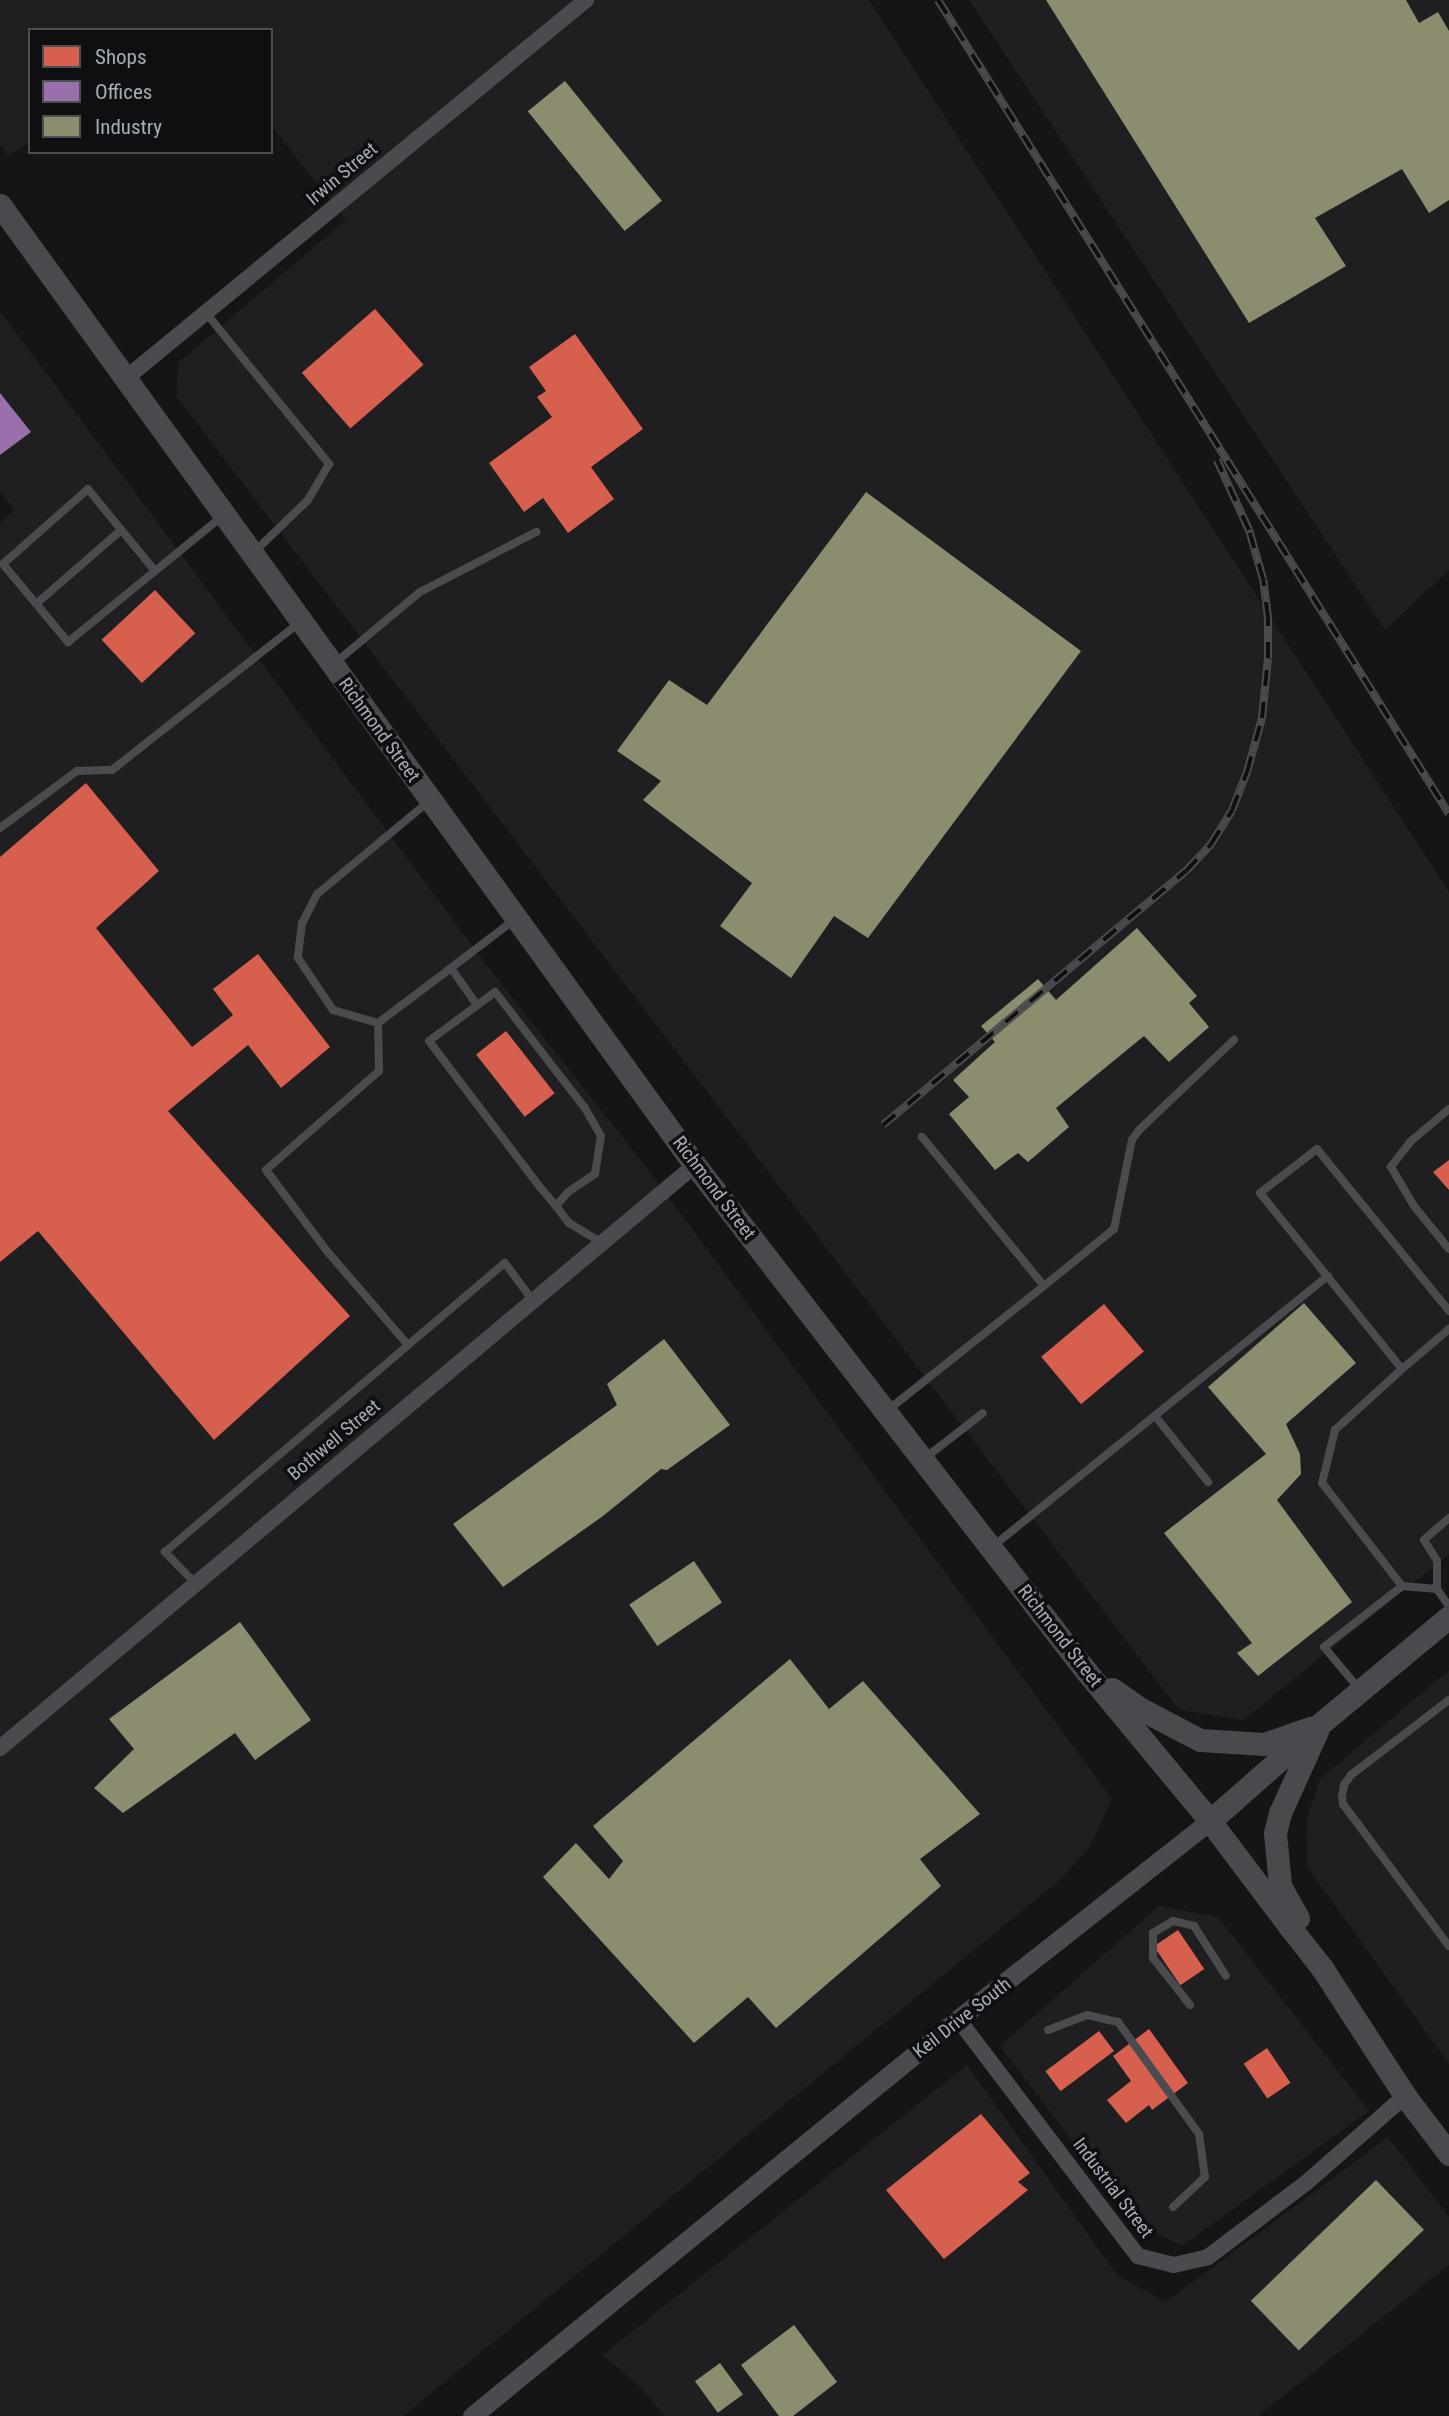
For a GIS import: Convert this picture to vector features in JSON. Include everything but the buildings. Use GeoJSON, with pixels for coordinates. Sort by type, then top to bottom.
{"type":"FeatureCollection","features":[{"type":"Feature","properties":{"kind":"main road","name":"Richmond Street"},"geometry":{"type":"LineString","coordinates":[[0,205],[695,1165],[1086,1671],[1210,1821],[1322,1968],[1405,2096],[1449,2154]]}},
{"type":"Feature","properties":{"kind":"main road","name":"Keil Drive South"},"geometry":{"type":"LineString","coordinates":[[1210,1821],[1320,1724],[1449,1617]]}},
{"type":"Feature","properties":{"kind":"main road"},"geometry":{"type":"LineString","coordinates":[[1086,1671],[1139,1708],[1200,1740],[1264,1744],[1320,1724]]}},
{"type":"Feature","properties":{"kind":"main road"},"geometry":{"type":"LineString","coordinates":[[1320,1724],[1280,1813],[1275,1833],[1279,1885],[1322,1968]]}},
{"type":"Feature","properties":{"kind":"street","name":"Irwin Street"},"geometry":{"type":"LineString","coordinates":[[125,379],[586,0]]}},
{"type":"Feature","properties":{"kind":"street","name":"Bothwell Street"},"geometry":{"type":"LineString","coordinates":[[0,1748],[695,1165]]}},
{"type":"Feature","properties":{"kind":"street","name":"Keil Drive South"},"geometry":{"type":"LineString","coordinates":[[472,2416],[958,2019],[1210,1821]]}},
{"type":"Feature","properties":{"kind":"street","name":"Industrial Street"},"geometry":{"type":"LineString","coordinates":[[958,2019],[1138,2256],[1174,2265],[1208,2257],[1306,2182],[1405,2096]]}},
{"type":"Feature","properties":{"kind":"lane"},"geometry":{"type":"LineString","coordinates":[[206,313],[329,464],[307,500],[252,554]]}},
{"type":"Feature","properties":{"kind":"lane"},"geometry":{"type":"LineString","coordinates":[[155,571],[88,489],[3,564],[68,642],[155,571],[223,515]]}},
{"type":"Feature","properties":{"kind":"lane"},"geometry":{"type":"LineString","coordinates":[[36,604],[121,530]]}},
{"type":"Feature","properties":{"kind":"lane"},"geometry":{"type":"LineString","coordinates":[[332,665],[420,592],[536,532]]}},
{"type":"Feature","properties":{"kind":"lane"},"geometry":{"type":"LineString","coordinates":[[0,828],[77,771],[112,770],[301,621]]}},
{"type":"Feature","properties":{"kind":"lane"},"geometry":{"type":"LineString","coordinates":[[378,1023],[333,1010],[298,958],[302,923],[317,894],[430,800]]}},
{"type":"Feature","properties":{"kind":"lane"},"geometry":{"type":"LineString","coordinates":[[378,1023],[516,918]]}},
{"type":"Feature","properties":{"kind":"lane"},"geometry":{"type":"LineString","coordinates":[[451,968],[477,1005]]}},
{"type":"Feature","properties":{"kind":"lane"},"geometry":{"type":"LineString","coordinates":[[556,1206],[568,1192],[595,1174],[601,1136],[584,1107],[495,992],[429,1041],[569,1223],[602,1243]]}},
{"type":"Feature","properties":{"kind":"lane"},"geometry":{"type":"LineString","coordinates":[[378,1023],[379,1071],[266,1170],[326,1250],[408,1345]]}},
{"type":"Feature","properties":{"kind":"lane"},"geometry":{"type":"LineString","coordinates":[[887,1411],[1114,1229],[1132,1140],[1139,1130],[1234,1040]]}},
{"type":"Feature","properties":{"kind":"lane"},"geometry":{"type":"LineString","coordinates":[[1449,1109],[1411,1141],[1391,1167],[1414,1206],[1449,1249]]}},
{"type":"Feature","properties":{"kind":"lane"},"geometry":{"type":"LineString","coordinates":[[922,1137],[1044,1286]]}},
{"type":"Feature","properties":{"kind":"lane"},"geometry":{"type":"LineString","coordinates":[[1402,1369],[1260,1193],[1317,1149],[1449,1311]]}},
{"type":"Feature","properties":{"kind":"lane"},"geometry":{"type":"LineString","coordinates":[[196,1584],[165,1552],[505,1263],[533,1301]]}},
{"type":"Feature","properties":{"kind":"lane"},"geometry":{"type":"LineString","coordinates":[[992,1548],[1328,1276]]}},
{"type":"Feature","properties":{"kind":"lane"},"geometry":{"type":"LineString","coordinates":[[1402,1586],[1322,1483],[1335,1430],[1449,1329]]}},
{"type":"Feature","properties":{"kind":"lane"},"geometry":{"type":"LineString","coordinates":[[924,1459],[983,1413]]}},
{"type":"Feature","properties":{"kind":"lane"},"geometry":{"type":"LineString","coordinates":[[1155,1416],[1208,1482]]}},
{"type":"Feature","properties":{"kind":"lane"},"geometry":{"type":"LineString","coordinates":[[1449,1518],[1424,1540],[1437,1561],[1437,1590],[1449,1606]]}},
{"type":"Feature","properties":{"kind":"lane"},"geometry":{"type":"LineString","coordinates":[[1361,1691],[1324,1647],[1402,1586],[1437,1590]]}},
{"type":"Feature","properties":{"kind":"lane"},"geometry":{"type":"LineString","coordinates":[[1449,1700],[1351,1775],[1344,1785],[1342,1796],[1343,1804],[1449,1946]]}},
{"type":"Feature","properties":{"kind":"lane"},"geometry":{"type":"LineString","coordinates":[[1189,2005],[1153,1958],[1153,1933],[1173,1921],[1194,1926],[1226,1976]]}},
{"type":"Feature","properties":{"kind":"lane"},"geometry":{"type":"LineString","coordinates":[[1048,2030],[1087,2015],[1118,2022],[1199,2134],[1205,2177],[1172,2207]]}},
{"type":"Feature","properties":{"kind":"shaded area"},"geometry":{"type":"Polygon","coordinates":[[[0,0],[869,0],[1449,892],[1449,1554],[1243,1720],[1179,1710],[177,397],[178,363],[346,220],[273,128],[273,28],[28,28],[28,143],[8,156],[0,145],[0,0]]]}},
{"type":"Feature","properties":{"kind":"shaded area"},"geometry":{"type":"Polygon","coordinates":[[[969,0],[1449,0],[1449,570],[1385,630],[969,0]]]}},
{"type":"Feature","properties":{"kind":"shaded area"},"geometry":{"type":"Polygon","coordinates":[[[0,311],[485,963],[653,1176],[1112,1799],[1089,1848],[1061,1879],[403,2416],[0,2416],[0,523],[15,510],[0,492],[0,311]]]}},
{"type":"Feature","properties":{"kind":"shaded area"},"geometry":{"type":"Polygon","coordinates":[[[1449,1670],[1449,2064],[1308,1868],[1306,1821],[1320,1779],[1449,1670]]]}},
{"type":"Feature","properties":{"kind":"shaded area"},"geometry":{"type":"Polygon","coordinates":[[[1159,1906],[1218,1917],[1369,2111],[1182,2246],[1135,2224],[1000,2046],[1159,1906]]]}},
{"type":"Feature","properties":{"kind":"shaded area"},"geometry":{"type":"Polygon","coordinates":[[[967,2065],[1117,2275],[1166,2302],[1388,2137],[1449,2217],[1449,2265],[1258,2416],[665,2416],[641,2388],[603,2355],[967,2065]]]}},
{"type":"Feature","properties":{"kind":"railway"},"geometry":{"type":"LineString","coordinates":[[938,0],[1449,814]]}},
{"type":"Feature","properties":{"kind":"railway"},"geometry":{"type":"LineString","coordinates":[[883,1125],[1186,871],[1211,844],[1232,810],[1247,772],[1262,718],[1268,658],[1268,618],[1263,579],[1249,530],[1217,460]]}}]}
